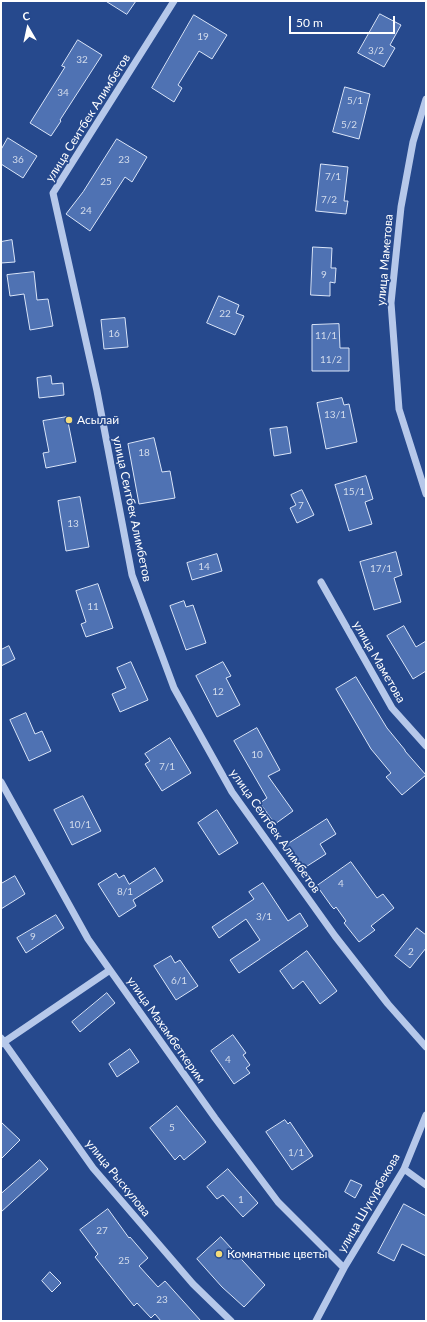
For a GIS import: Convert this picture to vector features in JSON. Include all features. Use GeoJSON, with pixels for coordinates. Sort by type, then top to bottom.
{"type":"FeatureCollection","features":[{"type":"Feature","properties":{"kind":"street","name":"улица Сеитбек Алимбетов"},"geometry":{"type":"LineString","coordinates":[[174,1],[53,193],[97,391],[132,575],[174,688],[232,792],[335,936],[388,1004],[426,1047]]}},
{"type":"Feature","properties":{"kind":"street","name":"улица Маметова"},"geometry":{"type":"LineString","coordinates":[[426,100],[413,142],[400,207],[391,303],[399,409],[426,494]]}},
{"type":"Feature","properties":{"kind":"street","name":"улица Маметова"},"geometry":{"type":"LineString","coordinates":[[322,582],[392,708],[426,746]]}},
{"type":"Feature","properties":{"kind":"street","name":"улица Махамбеткерим"},"geometry":{"type":"LineString","coordinates":[[1,782],[88,939],[215,1118],[278,1202],[344,1268]]}},
{"type":"Feature","properties":{"kind":"street"},"geometry":{"type":"LineString","coordinates":[[2,1041],[110,970]]}},
{"type":"Feature","properties":{"kind":"street","name":"улица Рыскулова"},"geometry":{"type":"LineString","coordinates":[[2,1041],[93,1168],[193,1284],[231,1321]]}},
{"type":"Feature","properties":{"kind":"street","name":"улица Шукурбекова"},"geometry":{"type":"LineString","coordinates":[[316,1321],[344,1268],[404,1169],[426,1116]]}},
{"type":"Feature","properties":{"kind":"street"},"geometry":{"type":"LineString","coordinates":[[404,1169],[426,1185]]}},
{"type":"Feature","properties":{"kind":"building"},"geometry":{"type":"Polygon","coordinates":[[[106,1],[136,1],[127,14],[106,1]]]}},
{"type":"Feature","properties":{"kind":"building"},"geometry":{"type":"Polygon","coordinates":[[[380,14],[401,25],[390,45],[395,48],[384,67],[358,53],[380,14]]]}},
{"type":"Feature","properties":{"kind":"building"},"geometry":{"type":"Polygon","coordinates":[[[194,15],[227,35],[212,59],[199,51],[178,85],[182,88],[174,102],[152,88],[194,15]]]}},
{"type":"Feature","properties":{"kind":"building"},"geometry":{"type":"Polygon","coordinates":[[[78,40],[102,55],[51,136],[30,123],[65,67],[62,66],[78,40]]]}},
{"type":"Feature","properties":{"kind":"building"},"geometry":{"type":"Polygon","coordinates":[[[345,87],[370,94],[359,139],[333,132],[345,87]]]}},
{"type":"Feature","properties":{"kind":"building"},"geometry":{"type":"Polygon","coordinates":[[[8,138],[37,156],[23,178],[1,164],[1,150],[8,138]]]}},
{"type":"Feature","properties":{"kind":"building"},"geometry":{"type":"Polygon","coordinates":[[[117,139],[147,157],[132,182],[125,177],[90,231],[66,214],[83,192],[117,139]]]}},
{"type":"Feature","properties":{"kind":"building"},"geometry":{"type":"Polygon","coordinates":[[[321,164],[348,167],[344,201],[348,201],[346,214],[316,211],[321,164]]]}},
{"type":"Feature","properties":{"kind":"building"},"geometry":{"type":"Polygon","coordinates":[[[12,240],[15,262],[1,263],[1,242],[12,240]]]}},
{"type":"Feature","properties":{"kind":"building"},"geometry":{"type":"Polygon","coordinates":[[[313,247],[332,248],[331,268],[336,268],[335,283],[330,282],[330,296],[311,295],[313,247]]]}},
{"type":"Feature","properties":{"kind":"building"},"geometry":{"type":"Polygon","coordinates":[[[34,272],[37,300],[48,299],[53,326],[30,330],[24,294],[10,296],[7,275],[34,272]]]}},
{"type":"Feature","properties":{"kind":"building"},"geometry":{"type":"Polygon","coordinates":[[[219,296],[239,305],[236,313],[244,316],[235,335],[207,323],[219,296]]]}},
{"type":"Feature","properties":{"kind":"building"},"geometry":{"type":"Polygon","coordinates":[[[125,318],[128,347],[104,349],[101,320],[125,318]]]}},
{"type":"Feature","properties":{"kind":"building"},"geometry":{"type":"Polygon","coordinates":[[[339,324],[340,348],[349,348],[349,371],[312,371],[312,325],[339,324]]]}},
{"type":"Feature","properties":{"kind":"building"},"geometry":{"type":"Polygon","coordinates":[[[51,376],[52,384],[63,383],[64,395],[39,398],[37,378],[51,376]]]}},
{"type":"Feature","properties":{"kind":"building"},"geometry":{"type":"Polygon","coordinates":[[[342,398],[344,405],[349,404],[357,442],[326,449],[317,403],[342,398]]]}},
{"type":"Feature","properties":{"kind":"building"},"geometry":{"type":"Polygon","coordinates":[[[67,417],[76,462],[46,468],[43,453],[49,452],[43,421],[67,417]]]}},
{"type":"Feature","properties":{"kind":"building"},"geometry":{"type":"Polygon","coordinates":[[[287,427],[291,453],[274,456],[270,429],[287,427]]]}},
{"type":"Feature","properties":{"kind":"building"},"geometry":{"type":"Polygon","coordinates":[[[154,438],[162,472],[170,471],[175,498],[139,504],[128,444],[154,438]]]}},
{"type":"Feature","properties":{"kind":"building"},"geometry":{"type":"Polygon","coordinates":[[[366,476],[373,499],[365,502],[372,524],[349,531],[335,485],[366,476]]]}},
{"type":"Feature","properties":{"kind":"building"},"geometry":{"type":"Polygon","coordinates":[[[302,490],[314,515],[297,523],[290,508],[296,505],[291,495],[302,490]]]}},
{"type":"Feature","properties":{"kind":"building"},"geometry":{"type":"Polygon","coordinates":[[[80,497],[89,547],[66,551],[58,501],[80,497]]]}},
{"type":"Feature","properties":{"kind":"building"},"geometry":{"type":"Polygon","coordinates":[[[396,552],[402,575],[394,578],[401,602],[374,610],[360,562],[396,552]]]}},
{"type":"Feature","properties":{"kind":"building"},"geometry":{"type":"Polygon","coordinates":[[[217,554],[222,571],[192,580],[187,563],[217,554]]]}},
{"type":"Feature","properties":{"kind":"building"},"geometry":{"type":"Polygon","coordinates":[[[98,584],[113,628],[86,637],[81,624],[86,622],[76,591],[98,584]]]}},
{"type":"Feature","properties":{"kind":"building"},"geometry":{"type":"Polygon","coordinates":[[[184,601],[186,607],[193,605],[206,643],[186,650],[170,606],[184,601]]]}},
{"type":"Feature","properties":{"kind":"building"},"geometry":{"type":"Polygon","coordinates":[[[404,626],[416,647],[426,641],[426,671],[413,679],[387,636],[404,626]]]}},
{"type":"Feature","properties":{"kind":"building"},"geometry":{"type":"Polygon","coordinates":[[[9,646],[15,659],[1,666],[1,650],[9,646]]]}},
{"type":"Feature","properties":{"kind":"building"},"geometry":{"type":"Polygon","coordinates":[[[131,662],[148,700],[120,712],[112,694],[126,688],[117,668],[131,662]]]}},
{"type":"Feature","properties":{"kind":"building"},"geometry":{"type":"Polygon","coordinates":[[[223,662],[231,676],[226,678],[240,705],[217,717],[196,676],[223,662]]]}},
{"type":"Feature","properties":{"kind":"building"},"geometry":{"type":"Polygon","coordinates":[[[356,677],[387,728],[426,775],[402,795],[386,777],[391,773],[371,749],[336,689],[356,677]]]}},
{"type":"Feature","properties":{"kind":"building"},"geometry":{"type":"Polygon","coordinates":[[[26,713],[35,734],[42,731],[51,751],[29,761],[10,720],[26,713]]]}},
{"type":"Feature","properties":{"kind":"building"},"geometry":{"type":"Polygon","coordinates":[[[257,728],[280,770],[268,776],[293,811],[275,824],[260,803],[267,798],[234,741],[257,728]]]}},
{"type":"Feature","properties":{"kind":"building"},"geometry":{"type":"Polygon","coordinates":[[[170,738],[191,773],[162,791],[145,764],[150,761],[145,754],[170,738]]]}},
{"type":"Feature","properties":{"kind":"building"},"geometry":{"type":"Polygon","coordinates":[[[83,796],[101,831],[72,845],[54,810],[83,796]]]}},
{"type":"Feature","properties":{"kind":"building"},"geometry":{"type":"Polygon","coordinates":[[[217,810],[238,843],[219,855],[198,823],[217,810]]]}},
{"type":"Feature","properties":{"kind":"building"},"geometry":{"type":"Polygon","coordinates":[[[327,819],[336,834],[320,844],[326,854],[301,870],[285,846],[327,819]]]}},
{"type":"Feature","properties":{"kind":"building"},"geometry":{"type":"Polygon","coordinates":[[[351,862],[377,898],[383,894],[394,908],[371,926],[375,930],[359,942],[344,923],[346,921],[336,907],[334,909],[332,907],[317,886],[351,862]]]}},
{"type":"Feature","properties":{"kind":"building"},"geometry":{"type":"Polygon","coordinates":[[[155,868],[163,881],[133,900],[136,906],[119,917],[98,884],[116,873],[119,878],[124,875],[129,884],[155,868]]]}},
{"type":"Feature","properties":{"kind":"building"},"geometry":{"type":"Polygon","coordinates":[[[15,876],[25,894],[1,909],[1,884],[15,876]]]}},
{"type":"Feature","properties":{"kind":"building"},"geometry":{"type":"Polygon","coordinates":[[[263,883],[288,921],[300,913],[308,926],[239,973],[230,960],[260,940],[246,919],[219,938],[212,927],[254,899],[249,892],[263,883]]]}},
{"type":"Feature","properties":{"kind":"building"},"geometry":{"type":"Polygon","coordinates":[[[56,915],[64,928],[26,953],[17,938],[56,915]]]}},
{"type":"Feature","properties":{"kind":"building"},"geometry":{"type":"Polygon","coordinates":[[[417,928],[426,935],[426,948],[410,968],[395,956],[417,928]]]}},
{"type":"Feature","properties":{"kind":"building"},"geometry":{"type":"Polygon","coordinates":[[[307,951],[337,991],[320,1004],[303,981],[293,989],[280,971],[307,951]]]}},
{"type":"Feature","properties":{"kind":"building"},"geometry":{"type":"Polygon","coordinates":[[[171,956],[175,963],[180,960],[198,986],[176,1000],[154,966],[171,956]]]}},
{"type":"Feature","properties":{"kind":"building"},"geometry":{"type":"Polygon","coordinates":[[[107,993],[115,1003],[80,1032],[72,1022],[107,993]]]}},
{"type":"Feature","properties":{"kind":"building"},"geometry":{"type":"Polygon","coordinates":[[[233,1035],[246,1053],[243,1055],[250,1065],[246,1068],[250,1073],[234,1084],[211,1051],[233,1035]]]}},
{"type":"Feature","properties":{"kind":"building"},"geometry":{"type":"Polygon","coordinates":[[[130,1049],[139,1062],[117,1077],[109,1064],[130,1049]]]}},
{"type":"Feature","properties":{"kind":"building"},"geometry":{"type":"Polygon","coordinates":[[[177,1106],[206,1142],[184,1160],[180,1155],[175,1160],[150,1128],[177,1106]]]}},
{"type":"Feature","properties":{"kind":"building"},"geometry":{"type":"Polygon","coordinates":[[[285,1120],[288,1124],[290,1122],[313,1156],[292,1170],[266,1132],[285,1120]]]}},
{"type":"Feature","properties":{"kind":"building"},"geometry":{"type":"Polygon","coordinates":[[[1,1122],[20,1140],[1,1159],[1,1122]]]}},
{"type":"Feature","properties":{"kind":"building"},"geometry":{"type":"Polygon","coordinates":[[[40,1160],[48,1169],[1,1212],[1,1194],[40,1160]]]}},
{"type":"Feature","properties":{"kind":"building"},"geometry":{"type":"Polygon","coordinates":[[[228,1169],[258,1203],[243,1217],[223,1195],[217,1199],[207,1187],[228,1169]]]}},
{"type":"Feature","properties":{"kind":"building"},"geometry":{"type":"Polygon","coordinates":[[[351,1180],[362,1185],[355,1198],[345,1192],[351,1180]]]}},
{"type":"Feature","properties":{"kind":"building"},"geometry":{"type":"Polygon","coordinates":[[[404,1204],[426,1216],[426,1256],[402,1244],[394,1261],[378,1253],[404,1204]]]}},
{"type":"Feature","properties":{"kind":"building"},"geometry":{"type":"Polygon","coordinates":[[[108,1209],[129,1238],[130,1237],[148,1258],[139,1266],[158,1287],[165,1281],[201,1321],[161,1321],[155,1314],[151,1318],[137,1303],[134,1306],[95,1257],[98,1254],[80,1230],[108,1209]]]}},
{"type":"Feature","properties":{"kind":"building"},"geometry":{"type":"Polygon","coordinates":[[[221,1237],[265,1285],[244,1307],[222,1287],[197,1259],[221,1237]]]}},
{"type":"Feature","properties":{"kind":"building"},"geometry":{"type":"Polygon","coordinates":[[[50,1272],[61,1283],[52,1292],[42,1281],[50,1272]]]}},
{"type":"Feature","properties":{"kind":"place","name":"Асылай"},"geometry":{"type":"Point","coordinates":[69,420]}},
{"type":"Feature","properties":{"kind":"place","name":"Комнатные цветы"},"geometry":{"type":"Point","coordinates":[219,1254]}}]}
